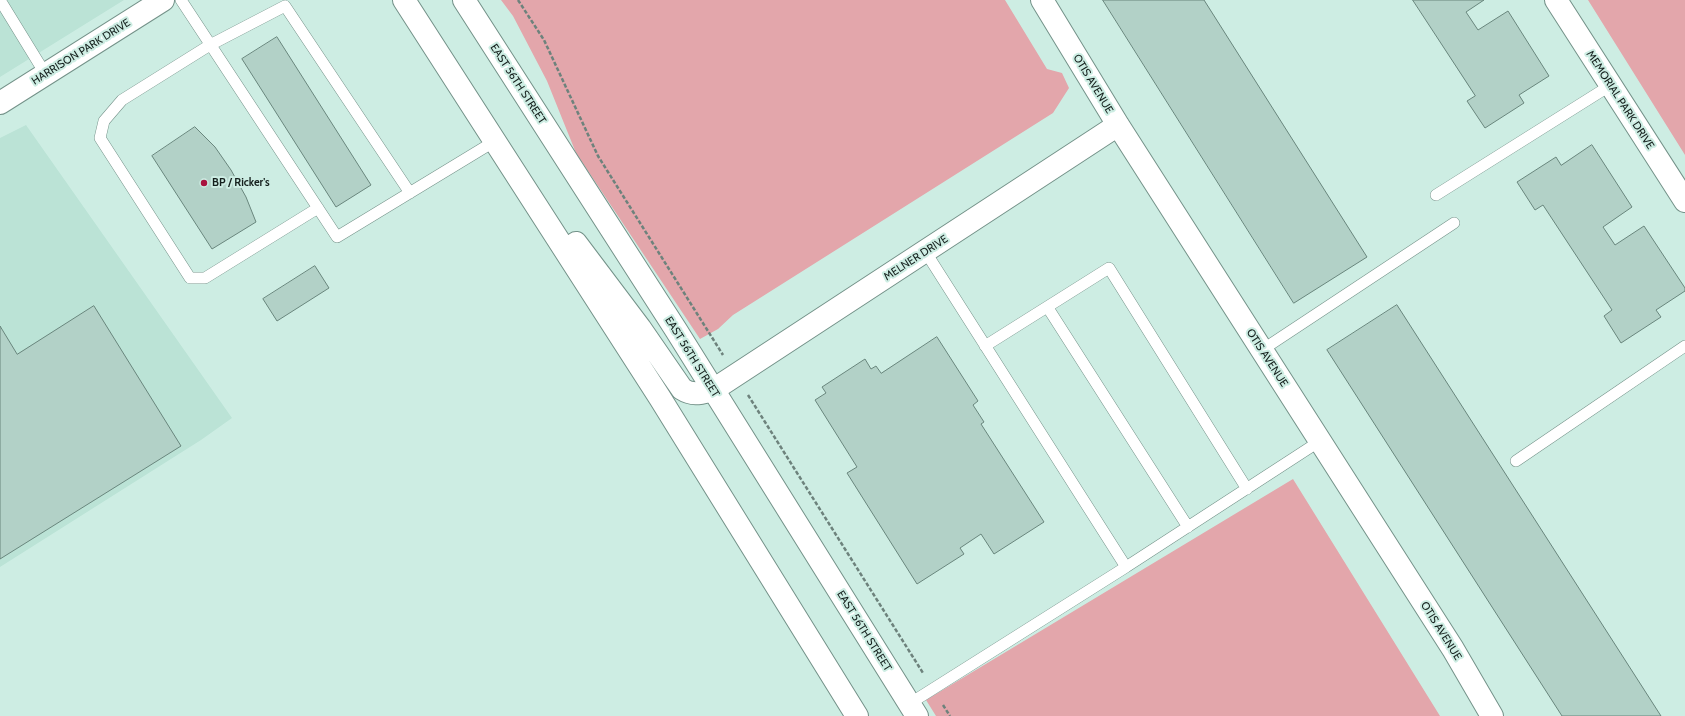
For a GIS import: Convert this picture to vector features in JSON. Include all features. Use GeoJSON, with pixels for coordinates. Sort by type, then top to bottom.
{"type":"FeatureCollection","features":[{"type":"Feature","properties":{"kind":"main road","name":"HARRISON PARK DRIVE"},"geometry":{"type":"LineString","coordinates":[[0,103],[163,0]]}},
{"type":"Feature","properties":{"kind":"main road"},"geometry":{"type":"LineString","coordinates":[[404,0],[664,405],[858,716]]}},
{"type":"Feature","properties":{"kind":"main road","name":"EAST 56TH STREET"},"geometry":{"type":"LineString","coordinates":[[464,0],[594,201],[913,710]]}},
{"type":"Feature","properties":{"kind":"main road","name":"OTIS AVENUE"},"geometry":{"type":"LineString","coordinates":[[1042,0],[1118,125],[1464,667],[1492,716]]}},
{"type":"Feature","properties":{"kind":"main road","name":"MEMORIAL PARK DRIVE"},"geometry":{"type":"LineString","coordinates":[[1556,0],[1685,201]]}},
{"type":"Feature","properties":{"kind":"main road","name":"MELNER DRIVE"},"geometry":{"type":"LineString","coordinates":[[713,390],[1118,125]]}},
{"type":"Feature","properties":{"kind":"main road"},"geometry":{"type":"LineString","coordinates":[[511,166],[615,293],[682,389],[689,393],[698,394],[713,390]]}},
{"type":"Feature","properties":{"kind":"lane"},"geometry":{"type":"LineString","coordinates":[[0,0],[46,75]]}},
{"type":"Feature","properties":{"kind":"lane"},"geometry":{"type":"LineString","coordinates":[[181,0],[337,237],[495,141]]}},
{"type":"Feature","properties":{"kind":"lane"},"geometry":{"type":"LineString","coordinates":[[318,208],[205,278],[190,278],[100,138],[104,121],[122,100],[210,45],[285,6],[410,194]]}},
{"type":"Feature","properties":{"kind":"lane"},"geometry":{"type":"LineString","coordinates":[[1436,195],[1610,85]]}},
{"type":"Feature","properties":{"kind":"lane"},"geometry":{"type":"LineString","coordinates":[[1262,350],[1454,223]]}},
{"type":"Feature","properties":{"kind":"lane"},"geometry":{"type":"LineString","coordinates":[[925,251],[1126,567]]}},
{"type":"Feature","properties":{"kind":"lane"},"geometry":{"type":"LineString","coordinates":[[985,346],[1048,308],[1109,268],[1247,489]]}},
{"type":"Feature","properties":{"kind":"lane"},"geometry":{"type":"LineString","coordinates":[[1048,308],[1188,527]]}},
{"type":"Feature","properties":{"kind":"lane"},"geometry":{"type":"LineString","coordinates":[[1516,461],[1685,346]]}},
{"type":"Feature","properties":{"kind":"lane"},"geometry":{"type":"LineString","coordinates":[[913,710],[1126,567],[1320,442]]}},
{"type":"Feature","properties":{"kind":"shaded area"},"geometry":{"type":"Polygon","coordinates":[[[0,0],[124,0],[0,77],[0,0]]]}},
{"type":"Feature","properties":{"kind":"shaded area"},"geometry":{"type":"Polygon","coordinates":[[[501,0],[1005,0],[1047,69],[1062,73],[1069,88],[1053,113],[733,315],[718,329],[700,339],[576,153],[547,81],[513,16],[501,0]]]}},
{"type":"Feature","properties":{"kind":"shaded area"},"geometry":{"type":"Polygon","coordinates":[[[1588,0],[1685,0],[1685,155],[1588,0]]]}},
{"type":"Feature","properties":{"kind":"shaded area"},"geometry":{"type":"Polygon","coordinates":[[[26,125],[232,418],[201,440],[0,567],[0,138],[26,125]]]}},
{"type":"Feature","properties":{"kind":"shaded area"},"geometry":{"type":"Polygon","coordinates":[[[1293,479],[1440,716],[936,716],[926,700],[1293,479]]]}},
{"type":"Feature","properties":{"kind":"building"},"geometry":{"type":"Polygon","coordinates":[[[1103,0],[1204,0],[1367,257],[1294,303],[1103,0]]]}},
{"type":"Feature","properties":{"kind":"building"},"geometry":{"type":"Polygon","coordinates":[[[1413,0],[1484,0],[1466,12],[1478,30],[1508,11],[1549,76],[1519,95],[1524,103],[1485,128],[1467,101],[1475,96],[1413,0]]]}},
{"type":"Feature","properties":{"kind":"building"},"geometry":{"type":"Polygon","coordinates":[[[277,37],[371,185],[336,207],[242,59],[277,37]]]}},
{"type":"Feature","properties":{"kind":"building","name":"BP / Ricker's"},"geometry":{"type":"Polygon","coordinates":[[[195,127],[215,147],[231,170],[246,197],[256,222],[212,249],[152,156],[195,127]]]}},
{"type":"Feature","properties":{"kind":"building"},"geometry":{"type":"Polygon","coordinates":[[[1592,145],[1632,207],[1603,227],[1615,245],[1644,226],[1685,288],[1685,291],[1656,310],[1661,317],[1621,343],[1604,316],[1612,310],[1543,205],[1535,210],[1517,182],[1556,157],[1561,165],[1592,145]]]}},
{"type":"Feature","properties":{"kind":"building"},"geometry":{"type":"Polygon","coordinates":[[[315,266],[329,288],[277,321],[263,299],[315,266]]]}},
{"type":"Feature","properties":{"kind":"building"},"geometry":{"type":"Polygon","coordinates":[[[1397,305],[1661,716],[1562,716],[1327,350],[1397,305]]]}},
{"type":"Feature","properties":{"kind":"building"},"geometry":{"type":"Polygon","coordinates":[[[94,306],[181,446],[0,559],[0,326],[17,354],[94,306]]]}},
{"type":"Feature","properties":{"kind":"building"},"geometry":{"type":"Polygon","coordinates":[[[937,337],[978,401],[973,405],[984,422],[981,424],[1044,522],[994,554],[981,534],[960,548],[964,554],[917,584],[847,473],[857,467],[815,400],[826,393],[822,387],[865,359],[871,369],[876,366],[881,373],[937,337]]]}},
{"type":"Feature","properties":{"kind":"place","name":"BP / Ricker's"},"geometry":{"type":"Point","coordinates":[204,183]}}]}
